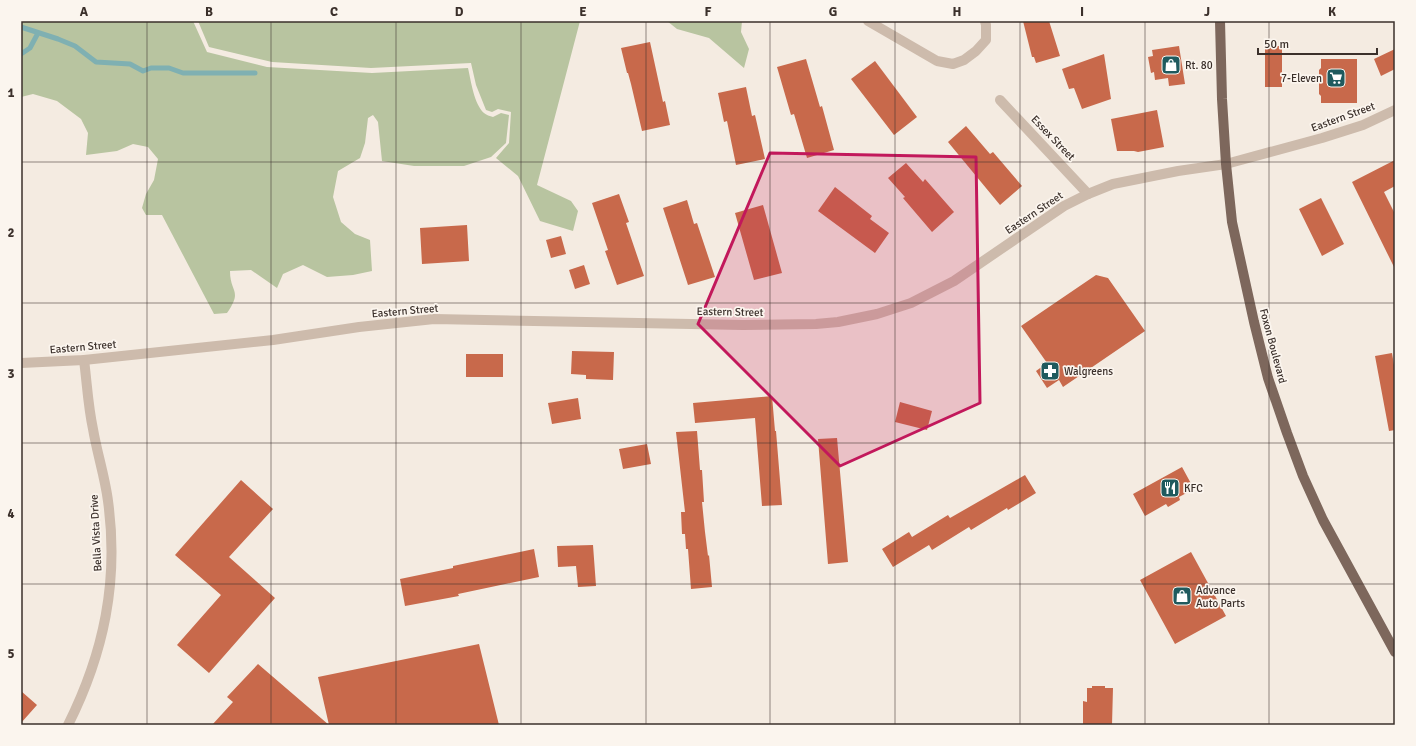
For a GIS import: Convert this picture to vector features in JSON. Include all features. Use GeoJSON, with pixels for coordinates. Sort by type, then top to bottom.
{"type":"FeatureCollection","features":[{"type":"Feature","properties":{"kind":"main road","name":"Foxon Boulevard"},"geometry":{"type":"LineString","coordinates":[[1220,21],[1222,99],[1226,164],[1232,222],[1268,378],[1303,476],[1323,520],[1395,652]]}},
{"type":"Feature","properties":{"kind":"street"},"geometry":{"type":"LineString","coordinates":[[868,21],[937,61],[953,64],[964,60],[976,51],[986,40],[985,21]]}},
{"type":"Feature","properties":{"kind":"street","name":"Essex Street"},"geometry":{"type":"LineString","coordinates":[[1000,100],[1088,194]]}},
{"type":"Feature","properties":{"kind":"street","name":"Eastern Street"},"geometry":{"type":"LineString","coordinates":[[21,363],[84,360],[273,340],[359,327],[434,319],[743,325],[816,324],[838,322],[877,314],[911,303],[954,281],[1064,206],[1113,184],[1178,171],[1226,164],[1322,138],[1363,125],[1395,110]]}},
{"type":"Feature","properties":{"kind":"street","name":"Bella Vista Drive"},"geometry":{"type":"LineString","coordinates":[[68,725],[79,703],[94,665],[104,626],[110,584],[111,548],[108,501],[92,429],[84,360]]}},
{"type":"Feature","properties":{"kind":"highlighted area"},"geometry":{"type":"Polygon","coordinates":[[[770,153],[976,157],[980,403],[840,466],[698,324],[770,153]]]}},
{"type":"Feature","properties":{"kind":"green space"},"geometry":{"type":"Polygon","coordinates":[[[21,21],[193,21],[207,52],[267,67],[372,73],[468,68],[475,98],[484,113],[493,117],[501,113],[509,115],[506,143],[491,157],[464,166],[414,166],[382,161],[378,122],[373,115],[368,118],[365,143],[360,158],[338,171],[333,197],[341,222],[355,234],[370,240],[372,271],[353,275],[327,277],[303,265],[283,274],[277,288],[251,270],[230,271],[235,295],[234,300],[227,313],[214,314],[162,215],[146,215],[142,208],[146,194],[154,180],[158,159],[148,147],[133,144],[117,151],[86,155],[88,133],[81,119],[57,101],[33,94],[21,97],[21,21]]]}},
{"type":"Feature","properties":{"kind":"green space"},"geometry":{"type":"Polygon","coordinates":[[[198,21],[580,21],[537,185],[571,201],[578,211],[573,231],[540,221],[518,176],[496,158],[509,143],[511,112],[498,109],[492,112],[486,110],[476,85],[471,63],[371,68],[272,62],[209,47],[198,21]]]}},
{"type":"Feature","properties":{"kind":"green space"},"geometry":{"type":"Polygon","coordinates":[[[667,21],[742,21],[741,32],[749,49],[744,68],[709,38],[677,29],[667,21]]]}},
{"type":"Feature","properties":{"kind":"building"},"geometry":{"type":"Polygon","coordinates":[[[1023,21],[1049,21],[1060,56],[1036,63],[1034,57],[1032,57],[1023,21]]]}},
{"type":"Feature","properties":{"kind":"building"},"geometry":{"type":"Polygon","coordinates":[[[650,42],[663,102],[665,101],[670,125],[642,131],[621,48],[650,42]]]}},
{"type":"Feature","properties":{"kind":"building"},"geometry":{"type":"Polygon","coordinates":[[[1179,46],[1185,84],[1169,86],[1168,78],[1155,80],[1154,72],[1151,73],[1148,57],[1153,56],[1152,50],[1179,46]]]}},
{"type":"Feature","properties":{"kind":"building"},"geometry":{"type":"Polygon","coordinates":[[[1265,46],[1282,46],[1282,87],[1265,87],[1265,46]]]}},
{"type":"Feature","properties":{"kind":"building"},"geometry":{"type":"Polygon","coordinates":[[[1395,49],[1395,69],[1381,76],[1374,59],[1395,49]]]}},
{"type":"Feature","properties":{"kind":"building"},"geometry":{"type":"Polygon","coordinates":[[[1104,54],[1111,99],[1082,109],[1074,88],[1069,89],[1062,69],[1104,54]]]}},
{"type":"Feature","properties":{"kind":"building"},"geometry":{"type":"Polygon","coordinates":[[[806,59],[820,107],[822,106],[834,150],[807,158],[794,114],[791,115],[777,67],[806,59]]]}},
{"type":"Feature","properties":{"kind":"building"},"geometry":{"type":"Polygon","coordinates":[[[1321,59],[1357,59],[1357,103],[1321,103],[1321,96],[1319,94],[1319,70],[1321,68],[1321,59]]]}},
{"type":"Feature","properties":{"kind":"building"},"geometry":{"type":"Polygon","coordinates":[[[875,61],[917,117],[894,135],[851,79],[875,61]]]}},
{"type":"Feature","properties":{"kind":"building"},"geometry":{"type":"Polygon","coordinates":[[[746,87],[752,116],[755,115],[765,159],[736,165],[727,121],[724,122],[718,93],[746,87]]]}},
{"type":"Feature","properties":{"kind":"building"},"geometry":{"type":"Polygon","coordinates":[[[1157,110],[1164,147],[1138,152],[1117,151],[1111,119],[1157,110]]]}},
{"type":"Feature","properties":{"kind":"building"},"geometry":{"type":"Polygon","coordinates":[[[966,126],[990,154],[993,152],[1022,186],[1000,205],[948,142],[966,126]]]}},
{"type":"Feature","properties":{"kind":"building"},"geometry":{"type":"Polygon","coordinates":[[[1395,160],[1395,186],[1384,192],[1395,214],[1395,269],[1352,182],[1395,160]]]}},
{"type":"Feature","properties":{"kind":"building"},"geometry":{"type":"Polygon","coordinates":[[[906,163],[923,182],[925,179],[954,212],[932,232],[888,178],[906,163]]]}},
{"type":"Feature","properties":{"kind":"building"},"geometry":{"type":"Polygon","coordinates":[[[835,187],[872,216],[870,219],[889,233],[875,253],[818,211],[835,187]]]}},
{"type":"Feature","properties":{"kind":"building"},"geometry":{"type":"Polygon","coordinates":[[[619,194],[629,222],[626,223],[644,276],[617,285],[605,251],[608,250],[592,203],[619,194]]]}},
{"type":"Feature","properties":{"kind":"building"},"geometry":{"type":"Polygon","coordinates":[[[1321,198],[1344,244],[1322,256],[1299,209],[1321,198]]]}},
{"type":"Feature","properties":{"kind":"building"},"geometry":{"type":"Polygon","coordinates":[[[687,200],[694,224],[697,223],[715,277],[688,285],[663,208],[687,200]]]}},
{"type":"Feature","properties":{"kind":"building"},"geometry":{"type":"Polygon","coordinates":[[[763,205],[782,273],[754,280],[735,213],[763,205]]]}},
{"type":"Feature","properties":{"kind":"building"},"geometry":{"type":"Polygon","coordinates":[[[467,225],[469,261],[422,264],[420,228],[467,225]]]}},
{"type":"Feature","properties":{"kind":"building"},"geometry":{"type":"Polygon","coordinates":[[[561,236],[566,254],[551,258],[546,240],[561,236]]]}},
{"type":"Feature","properties":{"kind":"building"},"geometry":{"type":"Polygon","coordinates":[[[584,265],[590,284],[575,289],[569,270],[584,265]]]}},
{"type":"Feature","properties":{"kind":"building","name":"Walgreens"},"geometry":{"type":"Polygon","coordinates":[[[1096,275],[1108,278],[1145,331],[1063,387],[1059,380],[1047,388],[1036,371],[1047,363],[1021,326],[1096,275]]]}},
{"type":"Feature","properties":{"kind":"building"},"geometry":{"type":"Polygon","coordinates":[[[572,351],[614,352],[613,380],[586,379],[586,375],[571,374],[572,351]]]}},
{"type":"Feature","properties":{"kind":"building"},"geometry":{"type":"Polygon","coordinates":[[[1392,353],[1395,371],[1395,430],[1389,431],[1375,356],[1392,353]]]}},
{"type":"Feature","properties":{"kind":"building"},"geometry":{"type":"Polygon","coordinates":[[[466,354],[503,354],[503,377],[466,377],[466,354]]]}},
{"type":"Feature","properties":{"kind":"building"},"geometry":{"type":"Polygon","coordinates":[[[772,396],[782,505],[762,506],[755,418],[695,423],[693,403],[772,396]]]}},
{"type":"Feature","properties":{"kind":"building"},"geometry":{"type":"Polygon","coordinates":[[[578,398],[581,419],[552,424],[548,403],[578,398]]]}},
{"type":"Feature","properties":{"kind":"building"},"geometry":{"type":"Polygon","coordinates":[[[900,402],[932,411],[927,430],[895,422],[900,402]]]}},
{"type":"Feature","properties":{"kind":"building"},"geometry":{"type":"Polygon","coordinates":[[[697,431],[700,470],[702,470],[704,502],[702,502],[712,587],[691,589],[688,549],[686,549],[685,534],[682,534],[681,512],[685,512],[676,432],[697,431]]]}},
{"type":"Feature","properties":{"kind":"building"},"geometry":{"type":"Polygon","coordinates":[[[837,438],[848,562],[828,564],[818,439],[837,438]]]}},
{"type":"Feature","properties":{"kind":"building"},"geometry":{"type":"Polygon","coordinates":[[[647,444],[651,464],[623,469],[619,449],[647,444]]]}},
{"type":"Feature","properties":{"kind":"building"},"geometry":{"type":"Polygon","coordinates":[[[1182,467],[1194,489],[1179,497],[1180,500],[1168,507],[1166,504],[1145,516],[1133,494],[1182,467]]]}},
{"type":"Feature","properties":{"kind":"building"},"geometry":{"type":"Polygon","coordinates":[[[1025,475],[1036,493],[1008,510],[1007,508],[971,530],[969,527],[932,550],[929,545],[893,567],[882,549],[909,532],[912,537],[948,515],[950,518],[1025,475]]]}},
{"type":"Feature","properties":{"kind":"building"},"geometry":{"type":"Polygon","coordinates":[[[241,480],[273,509],[229,557],[275,598],[209,673],[177,645],[221,595],[175,555],[241,480]]]}},
{"type":"Feature","properties":{"kind":"building"},"geometry":{"type":"Polygon","coordinates":[[[593,545],[596,586],[578,587],[576,566],[558,567],[557,546],[593,545]]]}},
{"type":"Feature","properties":{"kind":"building"},"geometry":{"type":"Polygon","coordinates":[[[534,549],[539,577],[458,594],[459,596],[405,606],[400,579],[534,549]]]}},
{"type":"Feature","properties":{"kind":"building"},"geometry":{"type":"Polygon","coordinates":[[[1191,552],[1226,616],[1175,644],[1140,580],[1191,552]]]}},
{"type":"Feature","properties":{"kind":"building"},"geometry":{"type":"Polygon","coordinates":[[[479,644],[499,725],[329,725],[318,677],[479,644]]]}},
{"type":"Feature","properties":{"kind":"building"},"geometry":{"type":"Polygon","coordinates":[[[258,664],[329,725],[212,725],[233,702],[227,697],[258,664]]]}},
{"type":"Feature","properties":{"kind":"building"},"geometry":{"type":"Polygon","coordinates":[[[1092,686],[1105,686],[1105,688],[1113,688],[1112,725],[1083,725],[1083,701],[1087,702],[1087,688],[1092,688],[1092,686]]]}},
{"type":"Feature","properties":{"kind":"building"},"geometry":{"type":"Polygon","coordinates":[[[21,691],[37,705],[21,723],[21,691]]]}},
{"type":"Feature","properties":{"kind":"waterway"},"geometry":{"type":"LineString","coordinates":[[21,27],[75,46],[96,62],[130,64],[143,71],[151,68],[169,68],[183,73],[255,73]]}},
{"type":"Feature","properties":{"kind":"waterway"},"geometry":{"type":"LineString","coordinates":[[21,54],[30,48],[38,33]]}},
{"type":"Feature","properties":{"kind":"place","name":"Rt. 80"},"geometry":{"type":"Point","coordinates":[1171,65]}},
{"type":"Feature","properties":{"kind":"place","name":"7-Eleven"},"geometry":{"type":"Point","coordinates":[1336,78]}},
{"type":"Feature","properties":{"kind":"place","name":"Walgreens"},"geometry":{"type":"Point","coordinates":[1050,371]}},
{"type":"Feature","properties":{"kind":"place","name":"KFC"},"geometry":{"type":"Point","coordinates":[1170,488]}},
{"type":"Feature","properties":{"kind":"place","name":"Advance Auto Parts"},"geometry":{"type":"Point","coordinates":[1182,596]}}]}
